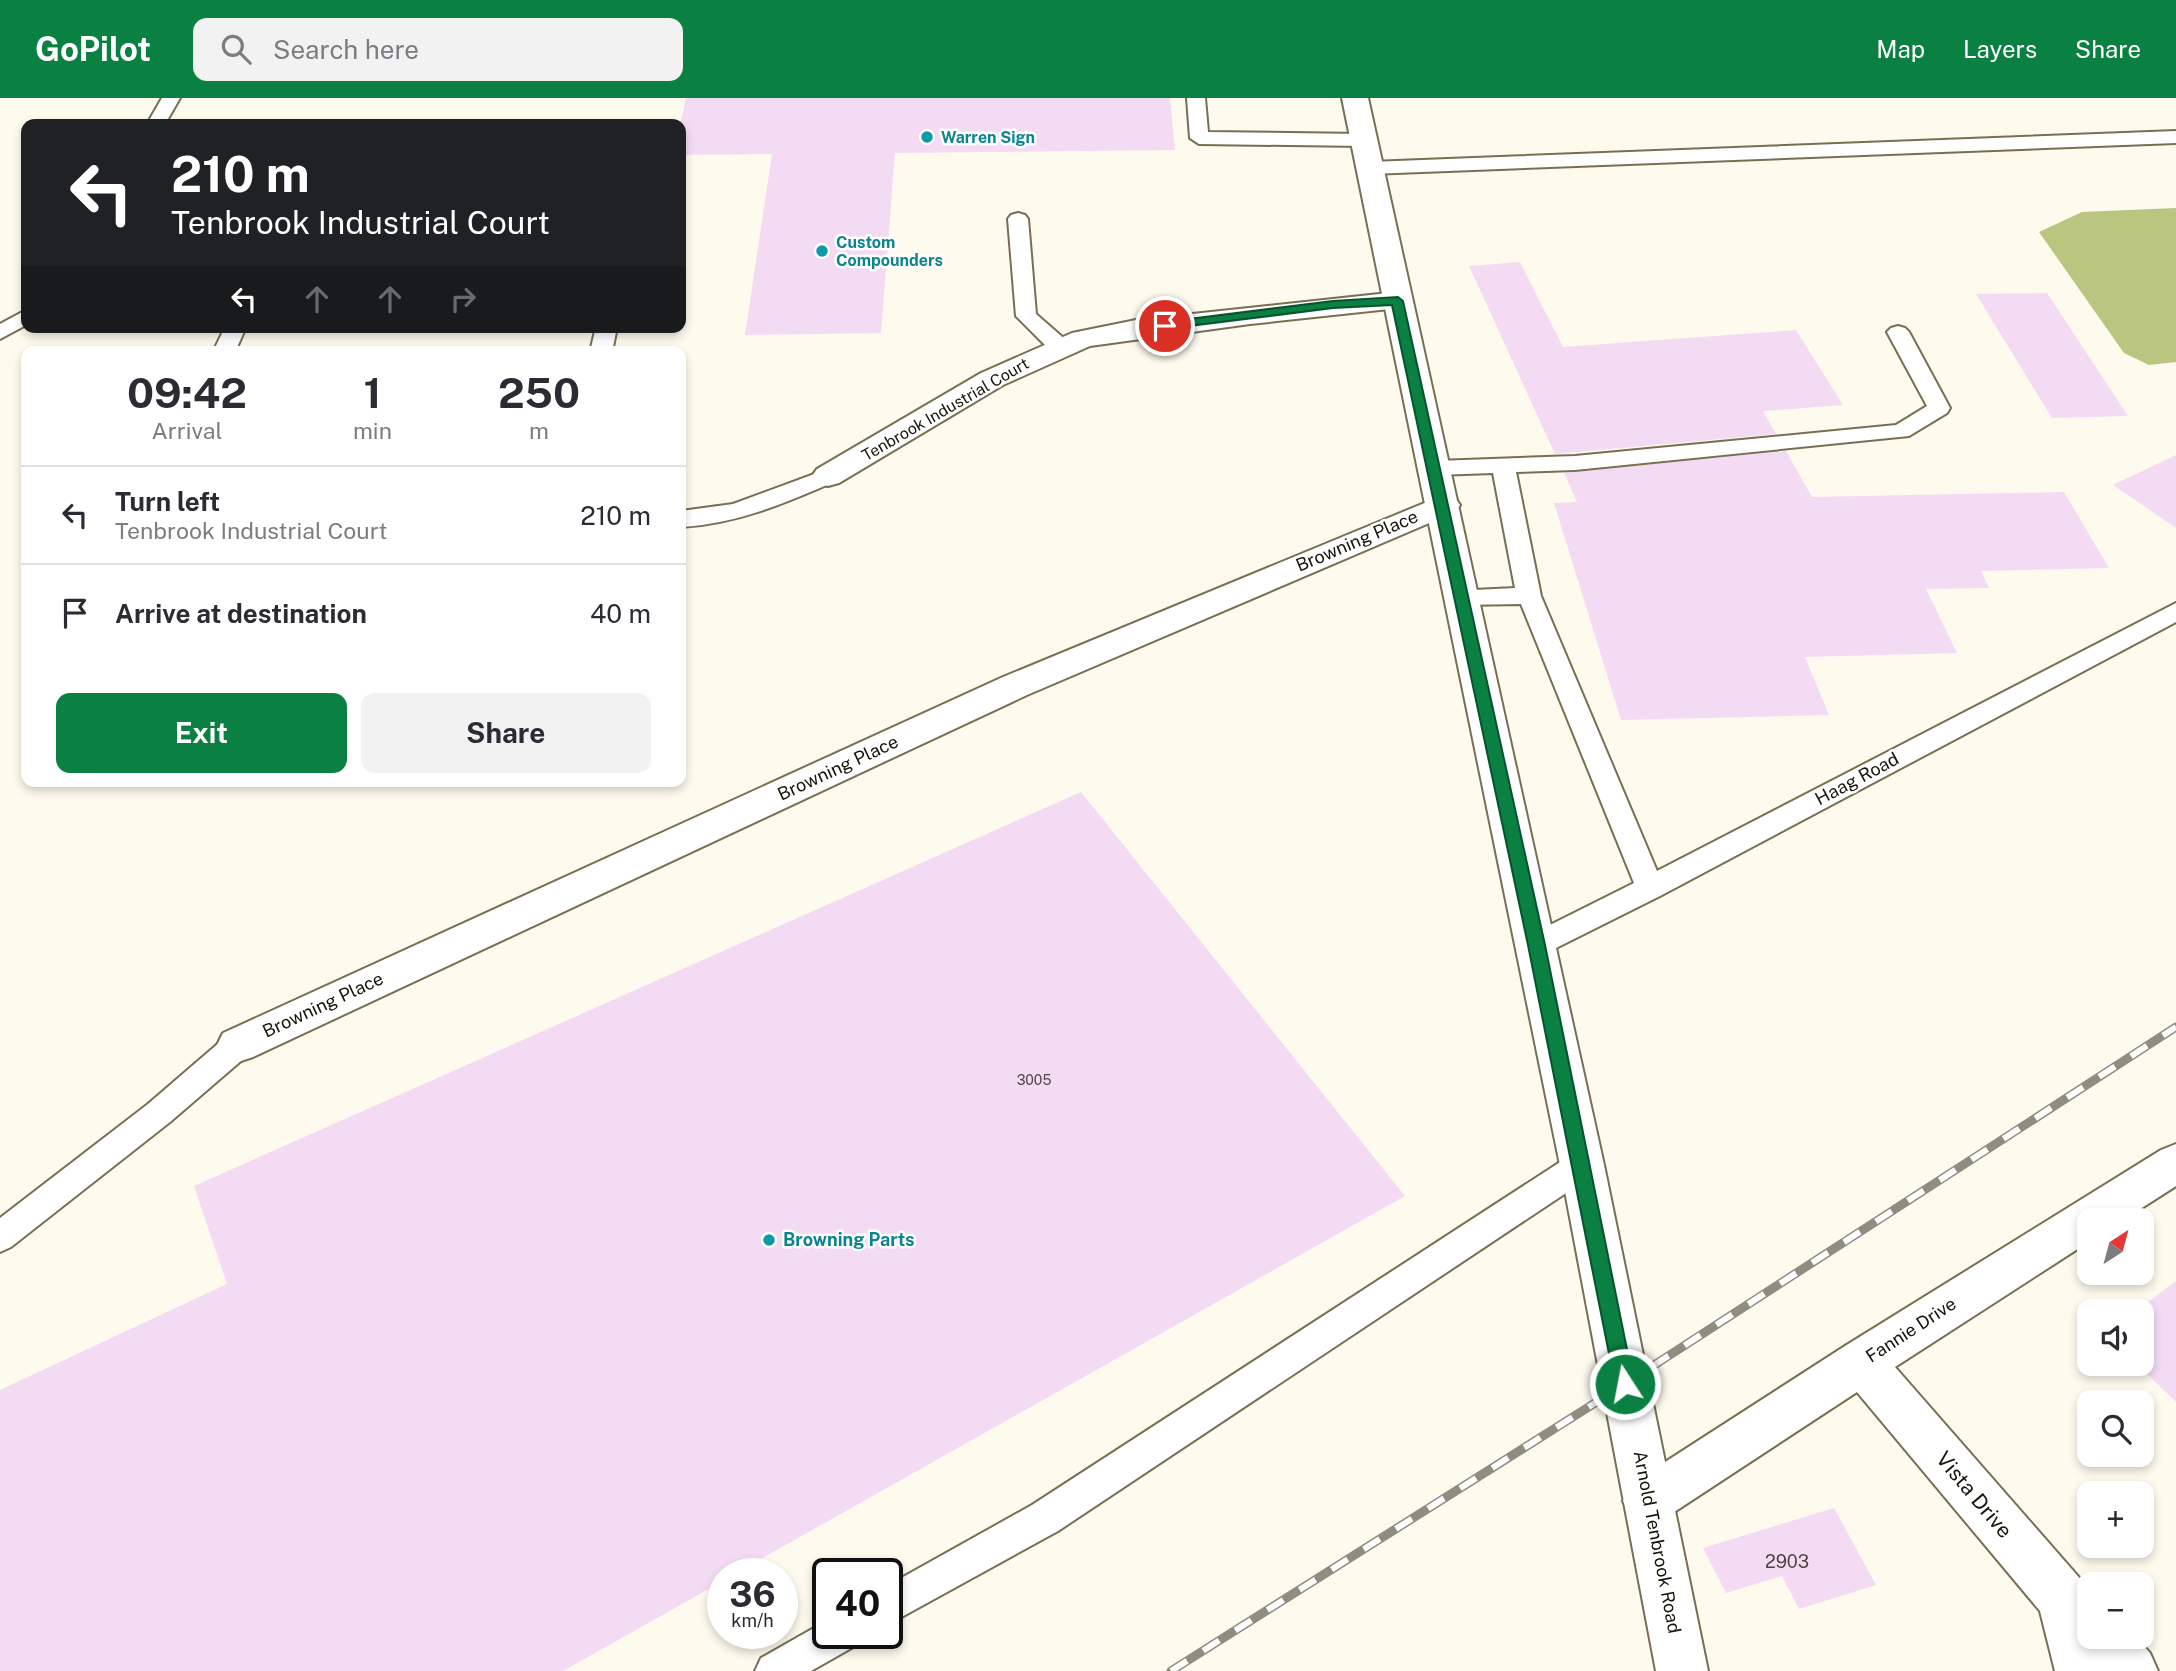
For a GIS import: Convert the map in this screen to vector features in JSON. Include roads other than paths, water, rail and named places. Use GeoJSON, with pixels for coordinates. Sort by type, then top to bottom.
{"type":"FeatureCollection","features":[{"type":"Feature","properties":{"kind":"street","name":"Arnold Tenbrook Road"},"geometry":{"type":"LineString","coordinates":[[1355,98],[1444,505],[1582,1165],[1682,1671]]}},
{"type":"Feature","properties":{"kind":"street","name":"Tenbrook Industrial Court"},"geometry":{"type":"LineString","coordinates":[[828,476],[992,379],[1082,339],[1136,329],[1333,305],[1398,301]]}},
{"type":"Feature","properties":{"kind":"street","name":"Browning Place"},"geometry":{"type":"LineString","coordinates":[[238,1045],[1015,686],[1444,505]]}},
{"type":"Feature","properties":{"kind":"street","name":"Fannie Drive"},"geometry":{"type":"LineString","coordinates":[[1648,1501],[1861,1362],[2171,1174]]}},
{"type":"Feature","properties":{"kind":"street","name":"Vista Drive"},"geometry":{"type":"LineString","coordinates":[[1861,1362],[2076,1613]]}},
{"type":"Feature","properties":{"kind":"street"},"geometry":{"type":"LineString","coordinates":[[2076,1613],[2081,1671]]}},
{"type":"Feature","properties":{"kind":"street"},"geometry":{"type":"LineString","coordinates":[[2111,1649],[2132,1671]]}},
{"type":"Feature","properties":{"kind":"lane"},"geometry":{"type":"LineString","coordinates":[[159,119],[171,98]]}},
{"type":"Feature","properties":{"kind":"lane"},"geometry":{"type":"LineString","coordinates":[[1196,98],[1199,138],[1367,154],[1457,167],[2176,137]]}},
{"type":"Feature","properties":{"kind":"lane"},"geometry":{"type":"LineString","coordinates":[[1018,219],[1026,316],[1060,347]]}},
{"type":"Feature","properties":{"kind":"lane"},"geometry":{"type":"LineString","coordinates":[[0,333],[21,319]]}},
{"type":"Feature","properties":{"kind":"lane"},"geometry":{"type":"LineString","coordinates":[[1436,468],[1575,463],[1901,431],[1940,408],[1898,332]]}},
{"type":"Feature","properties":{"kind":"lane"},"geometry":{"type":"LineString","coordinates":[[1503,465],[1529,596],[1650,888]]}},
{"type":"Feature","properties":{"kind":"lane"},"geometry":{"type":"LineString","coordinates":[[686,519],[706,519],[761,505],[828,476]]}},
{"type":"Feature","properties":{"kind":"lane"},"geometry":{"type":"LineString","coordinates":[[1462,597],[1529,596]]}},
{"type":"Feature","properties":{"kind":"lane","name":"Haag Road"},"geometry":{"type":"LineString","coordinates":[[1536,945],[1650,888],[2176,611]]}},
{"type":"Feature","properties":{"kind":"lane"},"geometry":{"type":"LineString","coordinates":[[0,1237],[159,1113],[238,1045]]}},
{"type":"Feature","properties":{"kind":"lane"},"geometry":{"type":"LineString","coordinates":[[903,1598],[1045,1518],[1582,1165]]}},
{"type":"Feature","properties":{"kind":"lane"},"geometry":{"type":"LineString","coordinates":[[774,1671],[813,1649]]}},
{"type":"Feature","properties":{"kind":"railway"},"geometry":{"type":"LineString","coordinates":[[1171,1671],[1625,1384],[2176,1027]]}},
{"type":"Feature","properties":{"kind":"place","name":"Warren Sign"},"geometry":{"type":"Point","coordinates":[927,137]}},
{"type":"Feature","properties":{"kind":"place","name":"Custom Compounders"},"geometry":{"type":"Point","coordinates":[822,251]}},
{"type":"Feature","properties":{"kind":"place","name":"Browning Parts"},"geometry":{"type":"Point","coordinates":[769,1240]}}]}
